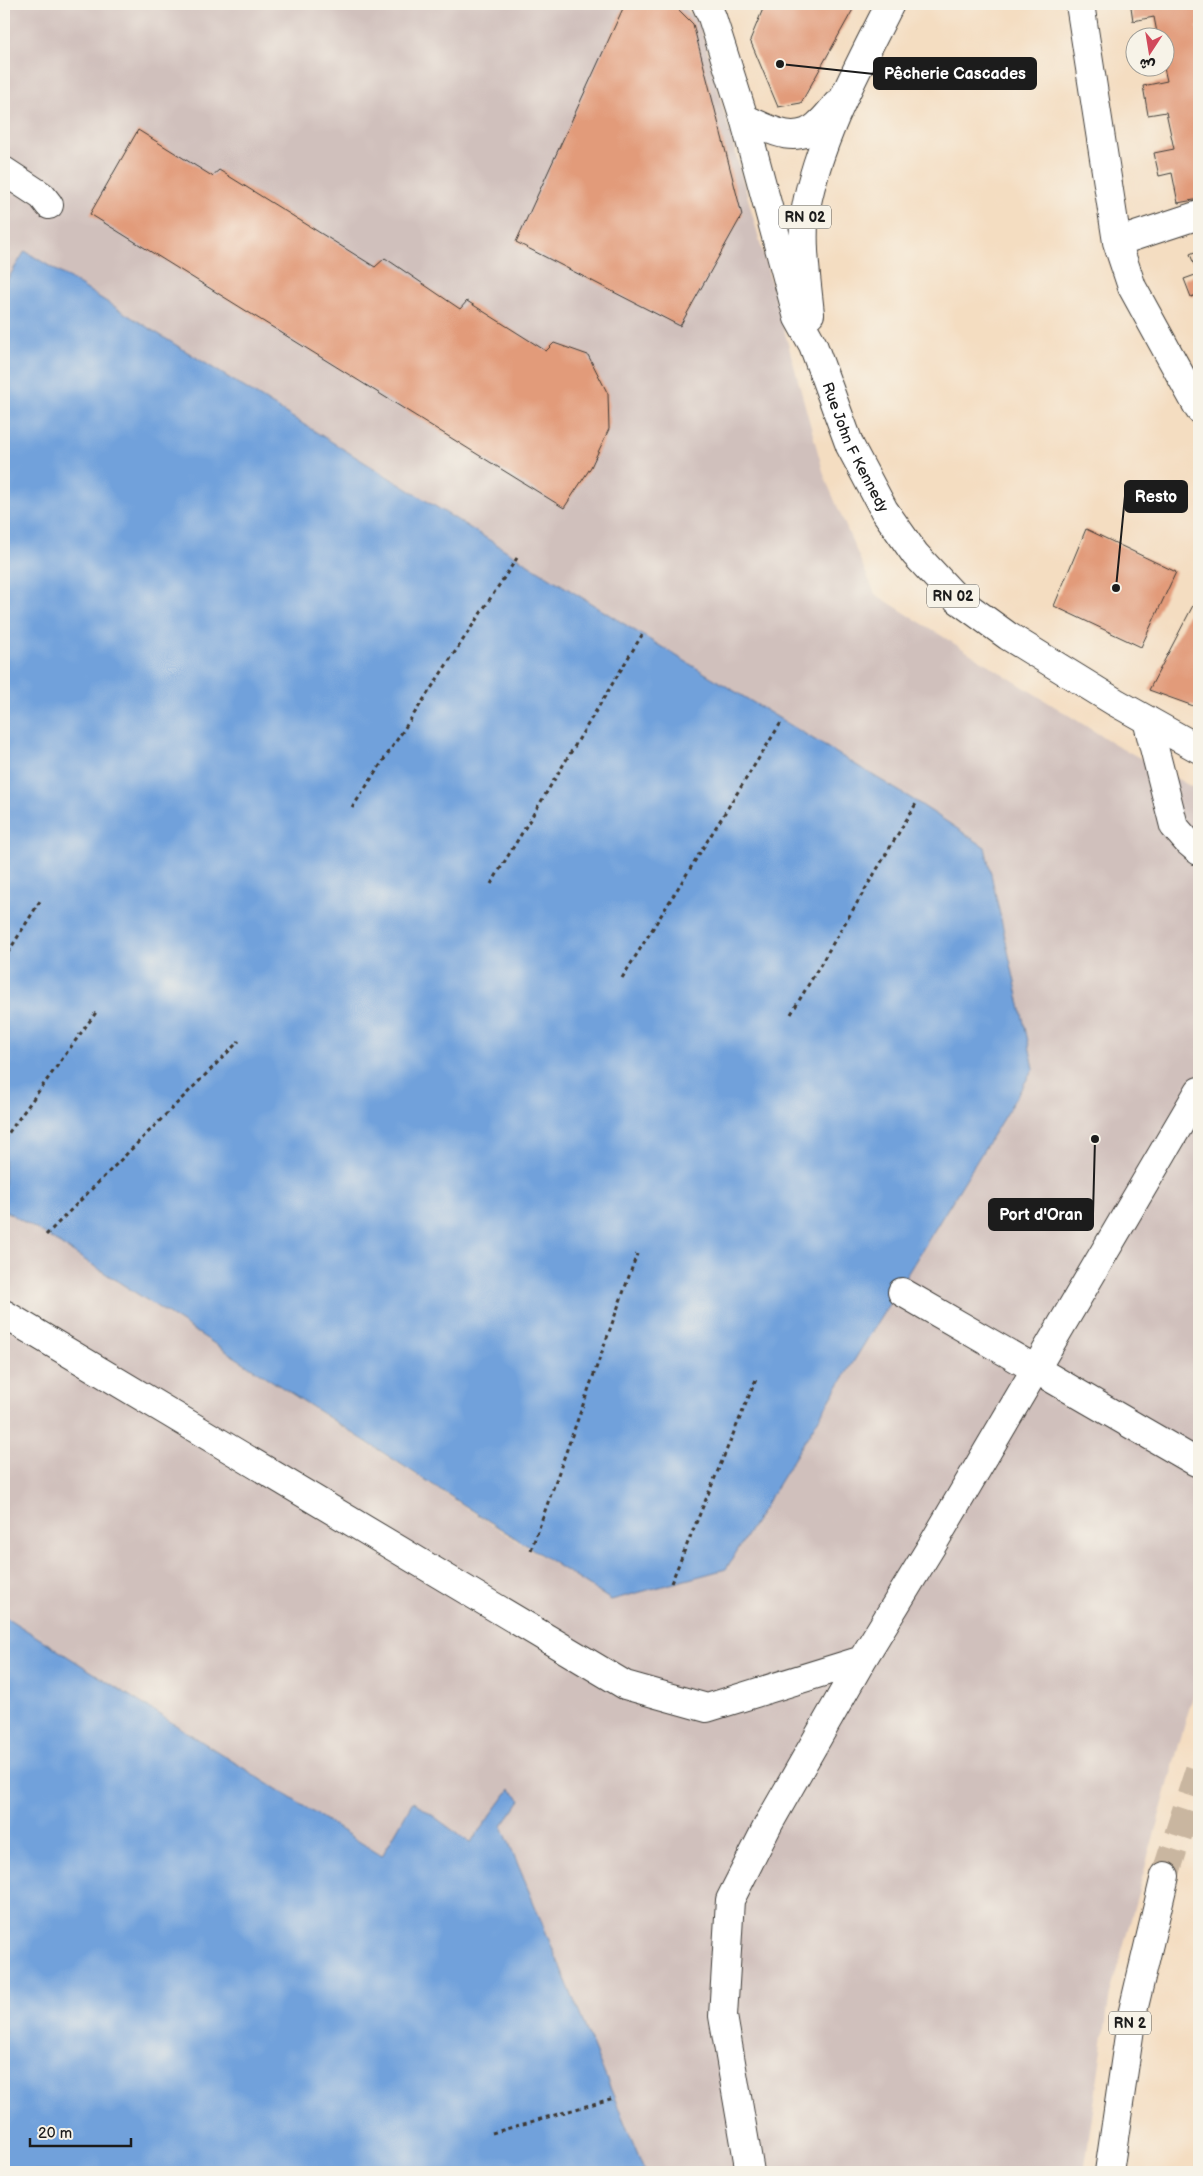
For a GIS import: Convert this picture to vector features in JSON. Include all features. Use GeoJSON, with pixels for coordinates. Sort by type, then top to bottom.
{"type":"FeatureCollection","features":[{"type":"Feature","properties":{"kind":"main road","name":"Rue John F Kennedy"},"geometry":{"type":"LineString","coordinates":[[706,4],[712,17],[744,118],[798,318],[813,346],[850,446],[884,510],[915,554],[957,600],[1008,636],[1147,720],[1199,749]]}},
{"type":"Feature","properties":{"kind":"main road","name":"RN 02"},"geometry":{"type":"LineString","coordinates":[[813,346],[804,256],[806,209],[814,174],[844,95],[890,4]]}},
{"type":"Feature","properties":{"kind":"main road"},"geometry":{"type":"LineString","coordinates":[[1080,4],[1117,242],[1132,287],[1199,409]]}},
{"type":"Feature","properties":{"kind":"main road"},"geometry":{"type":"LineString","coordinates":[[744,118],[781,134],[797,136],[818,126],[844,95]]}},
{"type":"Feature","properties":{"kind":"main road"},"geometry":{"type":"LineString","coordinates":[[4,171],[42,196],[49,204]]}},
{"type":"Feature","properties":{"kind":"main road"},"geometry":{"type":"LineString","coordinates":[[1117,242],[1199,215]]}},
{"type":"Feature","properties":{"kind":"main road"},"geometry":{"type":"LineString","coordinates":[[1147,720],[1174,826],[1199,851]]}},
{"type":"Feature","properties":{"kind":"main road"},"geometry":{"type":"LineString","coordinates":[[750,2172],[723,2016],[730,1900],[769,1823],[862,1660],[934,1542],[1199,1091]]}},
{"type":"Feature","properties":{"kind":"main road"},"geometry":{"type":"LineString","coordinates":[[902,1292],[1196,1462]]}},
{"type":"Feature","properties":{"kind":"main road"},"geometry":{"type":"LineString","coordinates":[[4,1314],[625,1685],[706,1708],[862,1660]]}},
{"type":"Feature","properties":{"kind":"main road","name":"RN 2"},"geometry":{"type":"LineString","coordinates":[[1109,2172],[1132,2014],[1165,1876]]}},
{"type":"Feature","properties":{"kind":"path"},"geometry":{"type":"LineString","coordinates":[[352,808],[517,558]]}},
{"type":"Feature","properties":{"kind":"path"},"geometry":{"type":"LineString","coordinates":[[491,884],[642,636]]}},
{"type":"Feature","properties":{"kind":"path"},"geometry":{"type":"LineString","coordinates":[[622,978],[782,721]]}},
{"type":"Feature","properties":{"kind":"path"},"geometry":{"type":"LineString","coordinates":[[791,1014],[918,802]]}},
{"type":"Feature","properties":{"kind":"path"},"geometry":{"type":"LineString","coordinates":[[4,959],[40,901]]}},
{"type":"Feature","properties":{"kind":"path"},"geometry":{"type":"LineString","coordinates":[[4,1139],[97,1011]]}},
{"type":"Feature","properties":{"kind":"path"},"geometry":{"type":"LineString","coordinates":[[46,1235],[239,1042]]}},
{"type":"Feature","properties":{"kind":"path"},"geometry":{"type":"LineString","coordinates":[[531,1550],[637,1254]]}},
{"type":"Feature","properties":{"kind":"path"},"geometry":{"type":"LineString","coordinates":[[671,1583],[757,1377]]}},
{"type":"Feature","properties":{"kind":"path"},"geometry":{"type":"LineString","coordinates":[[492,2133],[614,2098]]}},
{"type":"Feature","properties":{"kind":"shaded area"},"geometry":{"type":"Polygon","coordinates":[[[4,4],[681,4],[700,24],[825,478],[875,594],[1113,743],[1199,791],[1199,1677],[1110,1994],[1084,2172],[645,2172],[502,1826],[521,1800],[510,1789],[470,1844],[383,1856],[4,1616],[4,1210],[46,1235],[531,1550],[612,1599],[985,847],[917,802],[642,635],[25,251],[4,285],[4,4]]]}},
{"type":"Feature","properties":{"kind":"water"},"geometry":{"type":"Polygon","coordinates":[[[25,251],[642,635],[917,802],[985,847],[1034,1068],[726,1569],[611,1600],[46,1235],[4,1210],[4,285],[25,251]]]}},
{"type":"Feature","properties":{"kind":"water"},"geometry":{"type":"Polygon","coordinates":[[[4,1616],[382,1856],[413,1801],[470,1843],[510,1789],[521,1800],[502,1826],[645,2172],[4,2172],[4,1616]]]}},
{"type":"Feature","properties":{"kind":"building"},"geometry":{"type":"Polygon","coordinates":[[[625,4],[673,4],[693,24],[742,215],[680,326],[516,242],[625,4]]]}},
{"type":"Feature","properties":{"kind":"building"},"geometry":{"type":"Polygon","coordinates":[[[765,4],[856,4],[801,103],[778,107],[750,40],[765,4]]]}},
{"type":"Feature","properties":{"kind":"building"},"geometry":{"type":"Polygon","coordinates":[[[1148,4],[1199,4],[1199,26],[1197,27],[1199,39],[1199,199],[1178,203],[1172,173],[1159,176],[1154,153],[1174,149],[1166,112],[1148,115],[1143,86],[1167,81],[1166,78],[1176,78],[1176,28],[1156,28],[1154,17],[1133,21],[1131,7],[1148,4]]]}},
{"type":"Feature","properties":{"kind":"building"},"geometry":{"type":"Polygon","coordinates":[[[138,130],[212,176],[219,170],[375,267],[385,258],[460,309],[467,301],[546,351],[554,343],[588,355],[608,394],[609,429],[591,467],[564,508],[90,214],[138,130]]]}},
{"type":"Feature","properties":{"kind":"building"},"geometry":{"type":"Polygon","coordinates":[[[1199,250],[1199,294],[1191,297],[1184,279],[1198,274],[1190,254],[1199,250]]]}},
{"type":"Feature","properties":{"kind":"building"},"geometry":{"type":"Polygon","coordinates":[[[1086,529],[1176,572],[1141,647],[1054,606],[1086,529]]]}},
{"type":"Feature","properties":{"kind":"building"},"geometry":{"type":"Polygon","coordinates":[[[1199,594],[1199,708],[1149,690],[1199,594]]]}},
{"type":"Feature","properties":{"kind":"tunnel"},"geometry":{"type":"LineString","coordinates":[[1165,1876],[1199,1770]]}},
{"type":"Feature","properties":{"kind":"place","name":"Pêcherie Cascades"},"geometry":{"type":"Point","coordinates":[780,64]}},
{"type":"Feature","properties":{"kind":"place","name":"Resto"},"geometry":{"type":"Point","coordinates":[1116,588]}},
{"type":"Feature","properties":{"kind":"place","name":"Port d'Oran"},"geometry":{"type":"Point","coordinates":[1095,1139]}}]}
